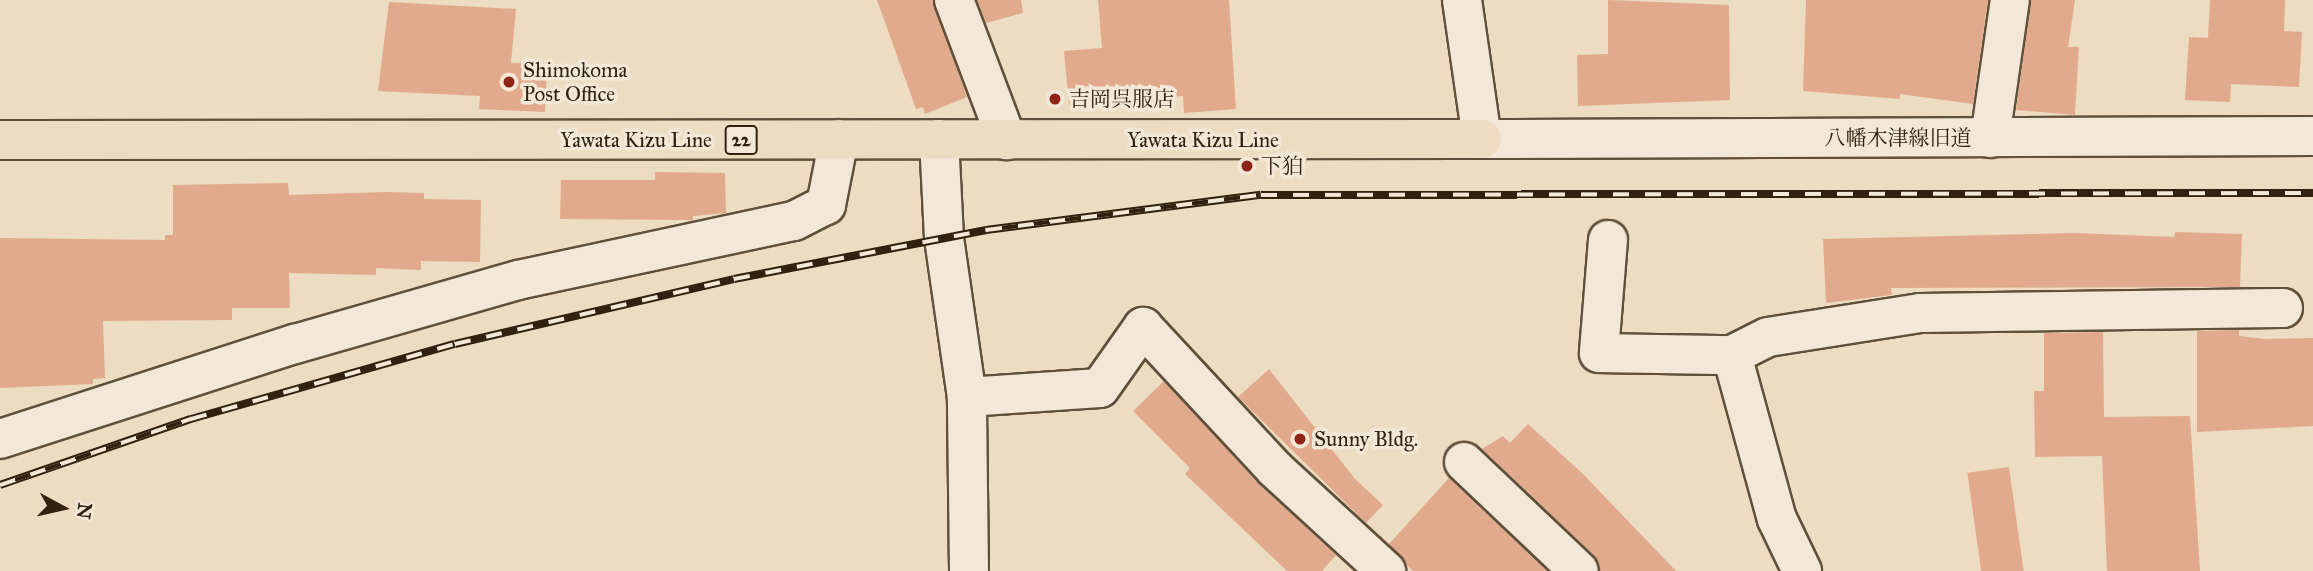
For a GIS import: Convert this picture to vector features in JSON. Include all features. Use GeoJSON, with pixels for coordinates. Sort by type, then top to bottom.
{"type":"FeatureCollection","features":[{"type":"Feature","properties":{"kind":"main road","name":"Yawata Kizu Line"},"geometry":{"type":"LineString","coordinates":[[0,141],[1482,139]]}},
{"type":"Feature","properties":{"kind":"street"},"geometry":{"type":"LineString","coordinates":[[954,0],[1007,140]]}},
{"type":"Feature","properties":{"kind":"street"},"geometry":{"type":"LineString","coordinates":[[1462,0],[1482,139]]}},
{"type":"Feature","properties":{"kind":"street"},"geometry":{"type":"LineString","coordinates":[[1990,138],[2010,0]]}},
{"type":"Feature","properties":{"kind":"street","name":"八幡木津線旧道"},"geometry":{"type":"LineString","coordinates":[[1482,139],[2313,136]]}},
{"type":"Feature","properties":{"kind":"street"},"geometry":{"type":"LineString","coordinates":[[0,439],[295,344],[518,280],[794,221],[826,205],[839,139]]}},
{"type":"Feature","properties":{"kind":"street"},"geometry":{"type":"LineString","coordinates":[[939,139],[944,238],[967,397],[969,571]]}},
{"type":"Feature","properties":{"kind":"street"},"geometry":{"type":"LineString","coordinates":[[1608,240],[1599,353],[1732,355],[1768,337],[1920,313],[2283,308]]}},
{"type":"Feature","properties":{"kind":"street"},"geometry":{"type":"LineString","coordinates":[[967,397],[1100,388],[1143,327],[1275,469],[1386,571]]}},
{"type":"Feature","properties":{"kind":"street"},"geometry":{"type":"LineString","coordinates":[[1732,355],[1777,519],[1802,571]]}},
{"type":"Feature","properties":{"kind":"street"},"geometry":{"type":"LineString","coordinates":[[1464,462],[1579,571]]}},
{"type":"Feature","properties":{"kind":"building"},"geometry":{"type":"Polygon","coordinates":[[[877,0],[933,0],[967,97],[925,114],[923,107],[916,109],[877,0]]]}},
{"type":"Feature","properties":{"kind":"building"},"geometry":{"type":"Polygon","coordinates":[[[977,0],[1021,0],[1023,13],[986,23],[977,0]]]}},
{"type":"Feature","properties":{"kind":"building"},"geometry":{"type":"Polygon","coordinates":[[[1098,0],[1229,0],[1236,109],[1184,113],[1183,96],[1069,105],[1064,51],[1102,48],[1098,0]]]}},
{"type":"Feature","properties":{"kind":"building"},"geometry":{"type":"Polygon","coordinates":[[[1608,0],[1729,5],[1730,100],[1578,106],[1577,55],[1608,54],[1608,0]]]}},
{"type":"Feature","properties":{"kind":"building"},"geometry":{"type":"Polygon","coordinates":[[[1806,0],[1988,0],[1973,104],[1900,94],[1900,99],[1803,91],[1806,0]]]}},
{"type":"Feature","properties":{"kind":"building"},"geometry":{"type":"Polygon","coordinates":[[[2031,0],[2075,0],[2068,47],[2079,47],[2075,115],[2016,110],[2031,0]]]}},
{"type":"Feature","properties":{"kind":"building"},"geometry":{"type":"Polygon","coordinates":[[[2210,0],[2285,0],[2284,31],[2302,32],[2299,87],[2231,84],[2230,102],[2185,100],[2189,37],[2208,38],[2210,0]]]}},
{"type":"Feature","properties":{"kind":"building"},"geometry":{"type":"Polygon","coordinates":[[[389,2],[516,9],[511,63],[547,64],[545,112],[479,109],[480,96],[378,91],[389,2]]]}},
{"type":"Feature","properties":{"kind":"building"},"geometry":{"type":"Polygon","coordinates":[[[655,172],[725,173],[726,213],[693,216],[693,220],[560,219],[561,180],[655,180],[655,172]]]}},
{"type":"Feature","properties":{"kind":"building"},"geometry":{"type":"Polygon","coordinates":[[[288,183],[289,195],[424,193],[424,199],[481,200],[480,262],[421,261],[421,270],[376,268],[376,275],[289,273],[290,308],[232,308],[232,320],[103,321],[105,378],[93,379],[93,384],[0,388],[0,238],[165,240],[165,235],[173,235],[173,185],[288,183]]]}},
{"type":"Feature","properties":{"kind":"building"},"geometry":{"type":"Polygon","coordinates":[[[2175,232],[2242,234],[2240,287],[1891,288],[1892,295],[1826,303],[1823,239],[2075,233],[2174,237],[2175,232]]]}},
{"type":"Feature","properties":{"kind":"building"},"geometry":{"type":"Polygon","coordinates":[[[2239,330],[2239,336],[2265,339],[2313,338],[2313,426],[2197,432],[2197,331],[2239,330]]]}},
{"type":"Feature","properties":{"kind":"building"},"geometry":{"type":"Polygon","coordinates":[[[2103,332],[2104,417],[2190,416],[2200,571],[2107,571],[2102,456],[2035,457],[2034,391],[2044,391],[2044,333],[2103,332]]]}},
{"type":"Feature","properties":{"kind":"building","name":"Sunny Bldg."},"geometry":{"type":"Polygon","coordinates":[[[1269,369],[1355,479],[1383,505],[1366,523],[1238,397],[1269,369]]]}},
{"type":"Feature","properties":{"kind":"building"},"geometry":{"type":"Polygon","coordinates":[[[1164,381],[1259,484],[1336,555],[1322,571],[1287,571],[1185,474],[1190,468],[1133,411],[1164,381]]]}},
{"type":"Feature","properties":{"kind":"building"},"geometry":{"type":"Polygon","coordinates":[[[1528,424],[1582,473],[1676,571],[1600,571],[1594,555],[1482,449],[1503,436],[1510,443],[1528,424]]]}},
{"type":"Feature","properties":{"kind":"building"},"geometry":{"type":"Polygon","coordinates":[[[2009,467],[2024,571],[1981,571],[1967,473],[2009,467]]]}},
{"type":"Feature","properties":{"kind":"building"},"geometry":{"type":"Polygon","coordinates":[[[1449,478],[1547,571],[1413,571],[1389,544],[1449,478]]]}},
{"type":"Feature","properties":{"kind":"railway"},"geometry":{"type":"LineString","coordinates":[[0,485],[191,419],[455,344],[734,279],[986,230],[1261,195],[2313,193]]}},
{"type":"Feature","properties":{"kind":"place","name":"Shimokoma Post Office"},"geometry":{"type":"Point","coordinates":[509,82]}},
{"type":"Feature","properties":{"kind":"place","name":"吉岡呉服店"},"geometry":{"type":"Point","coordinates":[1055,99]}},
{"type":"Feature","properties":{"kind":"place","name":"下狛"},"geometry":{"type":"Point","coordinates":[1247,166]}},
{"type":"Feature","properties":{"kind":"place","name":"Sunny Bldg."},"geometry":{"type":"Point","coordinates":[1300,439]}}]}
